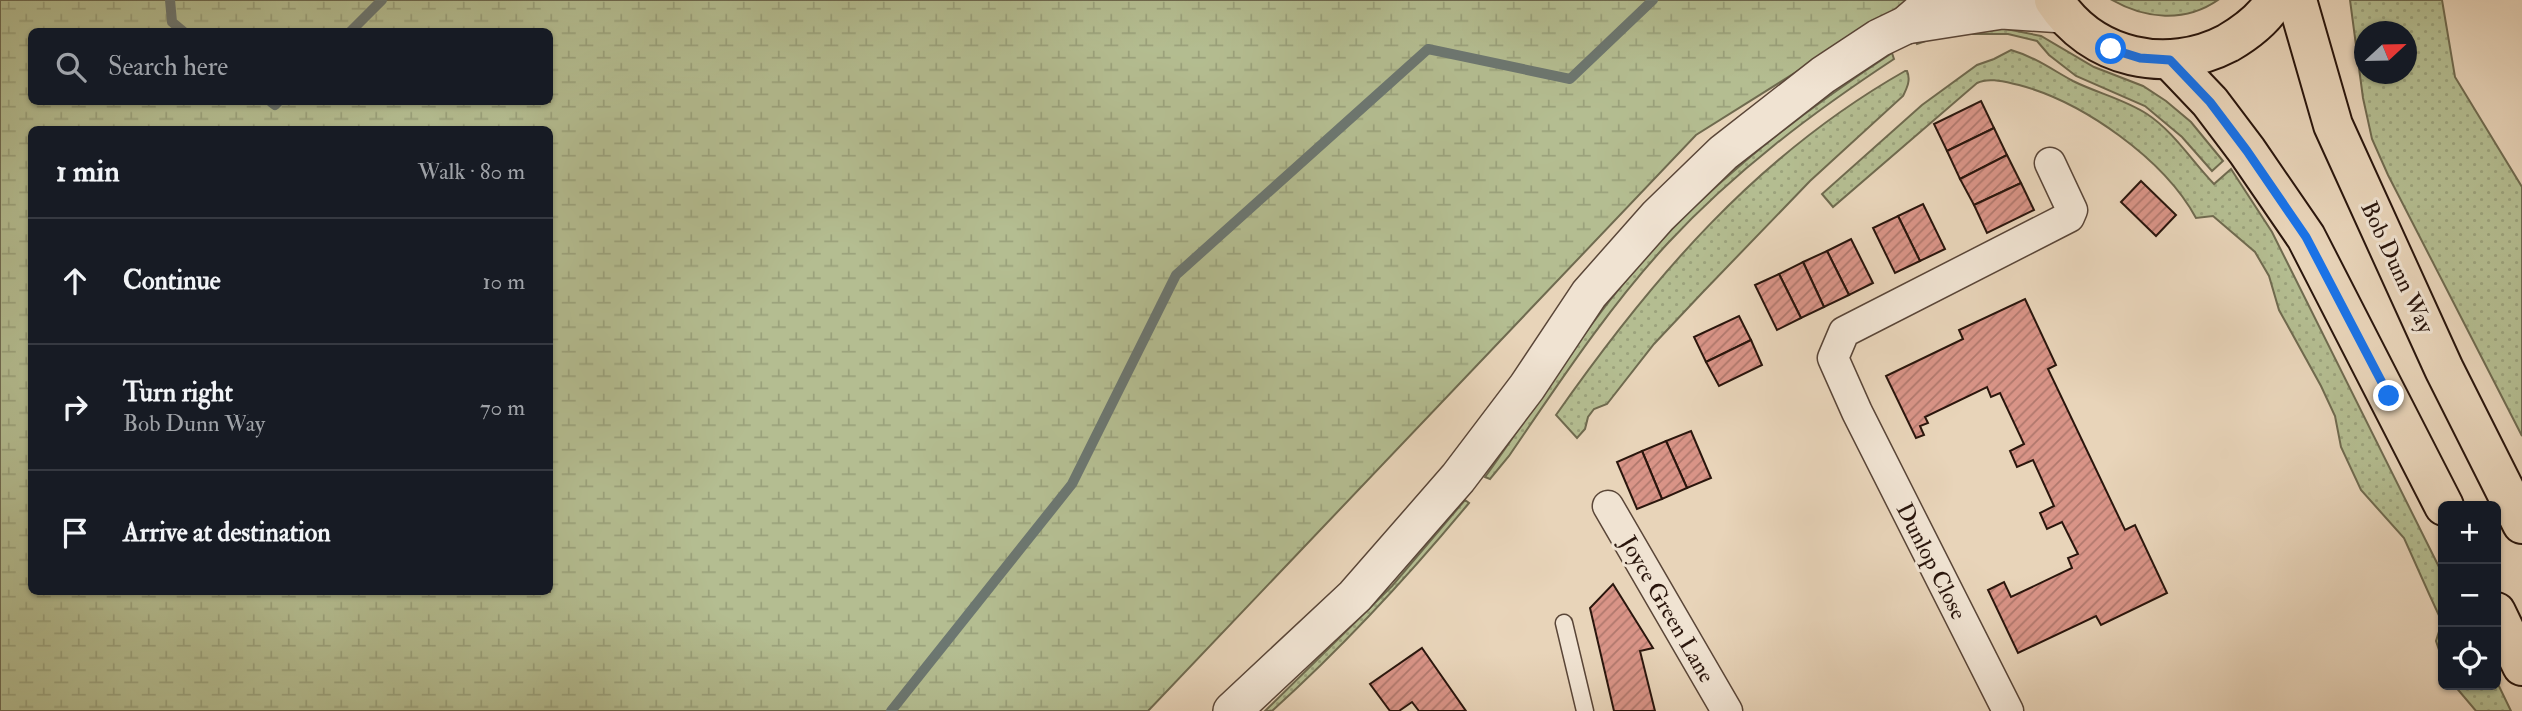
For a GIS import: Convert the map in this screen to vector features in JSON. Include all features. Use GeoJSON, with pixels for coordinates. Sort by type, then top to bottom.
{"type":"FeatureCollection","features":[{"type":"Feature","properties":{"kind":"main road"},"geometry":{"type":"LineString","coordinates":[[2058,7],[2085,34],[2111,49],[2140,58],[2170,60],[2208,53],[2243,34],[2275,0]]}},
{"type":"Feature","properties":{"kind":"main road","name":"Bob Dunn Way"},"geometry":{"type":"LineString","coordinates":[[2297,0],[2333,125],[2444,369],[2522,524]]}},
{"type":"Feature","properties":{"kind":"main road"},"geometry":{"type":"LineString","coordinates":[[2170,60],[2210,102],[2306,237],[2442,501]]}},
{"type":"Feature","properties":{"kind":"main road"},"geometry":{"type":"LineString","coordinates":[[2501,622],[2522,666]]}},
{"type":"Feature","properties":{"kind":"street"},"geometry":{"type":"LineString","coordinates":[[1232,711],[1355,596],[1458,478],[1527,387],[1590,294],[1658,216],[1723,153],[1823,75],[1879,38],[1906,24],[1935,0]]}},
{"type":"Feature","properties":{"kind":"street"},"geometry":{"type":"LineString","coordinates":[[1906,24],[2002,10],[2058,7]]}},
{"type":"Feature","properties":{"kind":"street","name":"Dunlop Close"},"geometry":{"type":"LineString","coordinates":[[2008,711],[1857,412],[1833,358],[1844,332],[2069,217],[2072,210],[2050,163]]}},
{"type":"Feature","properties":{"kind":"street","name":"Joyce Green Lane"},"geometry":{"type":"LineString","coordinates":[[1608,506],[1727,711]]}},
{"type":"Feature","properties":{"kind":"lane"},"geometry":{"type":"LineString","coordinates":[[1564,623],[1585,711]]}},
{"type":"Feature","properties":{"kind":"green space"},"geometry":{"type":"Polygon","coordinates":[[[0,0],[1911,0],[1696,135],[1148,711],[0,711],[0,0]]]}},
{"type":"Feature","properties":{"kind":"green space"},"geometry":{"type":"Polygon","coordinates":[[[2112,0],[2218,0],[2192,12],[2165,16],[2138,11],[2112,0]]]}},
{"type":"Feature","properties":{"kind":"green space"},"geometry":{"type":"Polygon","coordinates":[[[2350,0],[2442,0],[2455,77],[2522,187],[2522,436],[2388,175],[2372,139],[2361,84],[2417,84],[2417,21],[2354,21],[2354,30],[2350,0]]]}},
{"type":"Feature","properties":{"kind":"green space"},"geometry":{"type":"Polygon","coordinates":[[[1966,26],[1996,27],[2041,36],[2094,67],[2143,86],[2191,122],[2223,161],[2212,171],[2182,137],[2145,106],[2076,76],[2049,55],[2037,41],[2008,34],[1970,34],[1968,31],[1917,44],[1915,40],[1947,29],[1966,26]]]}},
{"type":"Feature","properties":{"kind":"green space"},"geometry":{"type":"Polygon","coordinates":[[[2011,50],[2020,53],[2073,81],[2147,114],[2174,138],[2214,184],[2231,169],[2272,232],[2438,565],[2438,613],[2404,538],[2361,490],[2341,447],[2335,416],[2279,310],[2269,276],[2255,252],[2213,216],[2196,218],[2164,175],[2120,136],[2095,119],[2044,93],[2003,81],[1982,81],[1833,207],[1822,194],[1922,105],[1977,65],[2011,50]]]}},
{"type":"Feature","properties":{"kind":"green space"},"geometry":{"type":"Polygon","coordinates":[[[1892,53],[1894,59],[1804,122],[1747,167],[1668,243],[1605,320],[1509,456],[1490,479],[1485,477],[1600,312],[1679,222],[1712,190],[1781,132],[1892,53]]]}},
{"type":"Feature","properties":{"kind":"green space"},"geometry":{"type":"Polygon","coordinates":[[[1905,71],[1909,81],[1903,96],[1810,181],[1702,293],[1654,344],[1607,404],[1594,409],[1588,417],[1585,429],[1577,438],[1556,415],[1630,315],[1670,268],[1711,223],[1802,141],[1851,104],[1905,71]]]}},
{"type":"Feature","properties":{"kind":"green space"},"geometry":{"type":"Polygon","coordinates":[[[1465,500],[1469,503],[1374,611],[1272,711],[1265,711],[1392,586],[1465,500]]]}},
{"type":"Feature","properties":{"kind":"green space"},"geometry":{"type":"Polygon","coordinates":[[[2458,690],[2501,690],[2511,711],[2476,711],[2458,690]]]}},
{"type":"Feature","properties":{"kind":"building"},"geometry":{"type":"Polygon","coordinates":[[[1981,101],[1994,128],[1947,151],[1934,124],[1981,101]]]}},
{"type":"Feature","properties":{"kind":"building"},"geometry":{"type":"Polygon","coordinates":[[[1994,128],[2007,155],[1960,179],[1947,151],[1994,128]]]}},
{"type":"Feature","properties":{"kind":"building"},"geometry":{"type":"Polygon","coordinates":[[[2007,155],[2021,183],[1974,205],[1960,179],[2007,155]]]}},
{"type":"Feature","properties":{"kind":"building"},"geometry":{"type":"Polygon","coordinates":[[[2141,181],[2176,215],[2156,236],[2121,202],[2141,181]]]}},
{"type":"Feature","properties":{"kind":"building"},"geometry":{"type":"Polygon","coordinates":[[[2021,183],[2034,210],[1987,233],[1974,205],[2021,183]]]}},
{"type":"Feature","properties":{"kind":"building"},"geometry":{"type":"Polygon","coordinates":[[[1923,204],[1945,249],[1920,261],[1898,216],[1923,204]]]}},
{"type":"Feature","properties":{"kind":"building"},"geometry":{"type":"Polygon","coordinates":[[[1898,216],[1920,261],[1895,273],[1873,228],[1898,216]]]}},
{"type":"Feature","properties":{"kind":"building"},"geometry":{"type":"Polygon","coordinates":[[[1851,239],[1873,283],[1849,295],[1827,251],[1851,239]]]}},
{"type":"Feature","properties":{"kind":"building"},"geometry":{"type":"Polygon","coordinates":[[[1827,251],[1849,295],[1824,307],[1803,262],[1827,251]]]}},
{"type":"Feature","properties":{"kind":"building"},"geometry":{"type":"Polygon","coordinates":[[[1803,262],[1824,307],[1801,318],[1779,274],[1803,262]]]}},
{"type":"Feature","properties":{"kind":"building"},"geometry":{"type":"Polygon","coordinates":[[[1779,274],[1801,318],[1777,330],[1755,285],[1779,274]]]}},
{"type":"Feature","properties":{"kind":"building"},"geometry":{"type":"Polygon","coordinates":[[[2025,299],[2056,365],[2048,369],[2125,530],[2135,525],[2167,593],[2101,625],[2096,616],[2018,653],[1988,590],[2004,582],[2011,597],[2072,568],[2068,558],[2078,554],[2062,522],[2047,529],[2040,513],[2054,506],[2033,460],[2017,467],[2010,451],[2024,444],[2000,393],[1991,397],[1987,387],[1925,417],[1928,423],[1920,426],[1924,435],[1916,438],[1886,376],[1963,339],[1959,330],[2025,299]]]}},
{"type":"Feature","properties":{"kind":"building"},"geometry":{"type":"Polygon","coordinates":[[[1739,316],[1751,340],[1706,362],[1694,337],[1739,316]]]}},
{"type":"Feature","properties":{"kind":"building"},"geometry":{"type":"Polygon","coordinates":[[[1751,340],[1762,365],[1719,386],[1706,362],[1751,340]]]}},
{"type":"Feature","properties":{"kind":"building"},"geometry":{"type":"Polygon","coordinates":[[[1691,431],[1711,478],[1687,488],[1666,441],[1691,431]]]}},
{"type":"Feature","properties":{"kind":"building"},"geometry":{"type":"Polygon","coordinates":[[[1666,441],[1687,488],[1662,499],[1642,451],[1666,441]]]}},
{"type":"Feature","properties":{"kind":"building"},"geometry":{"type":"Polygon","coordinates":[[[1642,451],[1662,499],[1637,509],[1617,462],[1642,451]]]}},
{"type":"Feature","properties":{"kind":"building"},"geometry":{"type":"Polygon","coordinates":[[[1613,584],[1653,648],[1640,651],[1655,711],[1614,711],[1590,608],[1613,584]]]}},
{"type":"Feature","properties":{"kind":"building"},"geometry":{"type":"Polygon","coordinates":[[[1422,648],[1466,711],[1419,711],[1412,702],[1399,711],[1390,711],[1370,684],[1422,648]]]}},
{"type":"Feature","properties":{"kind":"waterway"},"geometry":{"type":"LineString","coordinates":[[170,0],[172,22],[179,28]]}},
{"type":"Feature","properties":{"kind":"waterway"},"geometry":{"type":"LineString","coordinates":[[354,28],[382,0]]}},
{"type":"Feature","properties":{"kind":"waterway"},"geometry":{"type":"LineString","coordinates":[[891,711],[1072,484],[1176,275],[1428,49],[1570,79],[1653,0]]}},
{"type":"Feature","properties":{"kind":"route"},"geometry":{"type":"LineString","coordinates":[[2111,49],[2140,58],[2170,60],[2210,102],[2306,237],[2389,396]]}}]}
